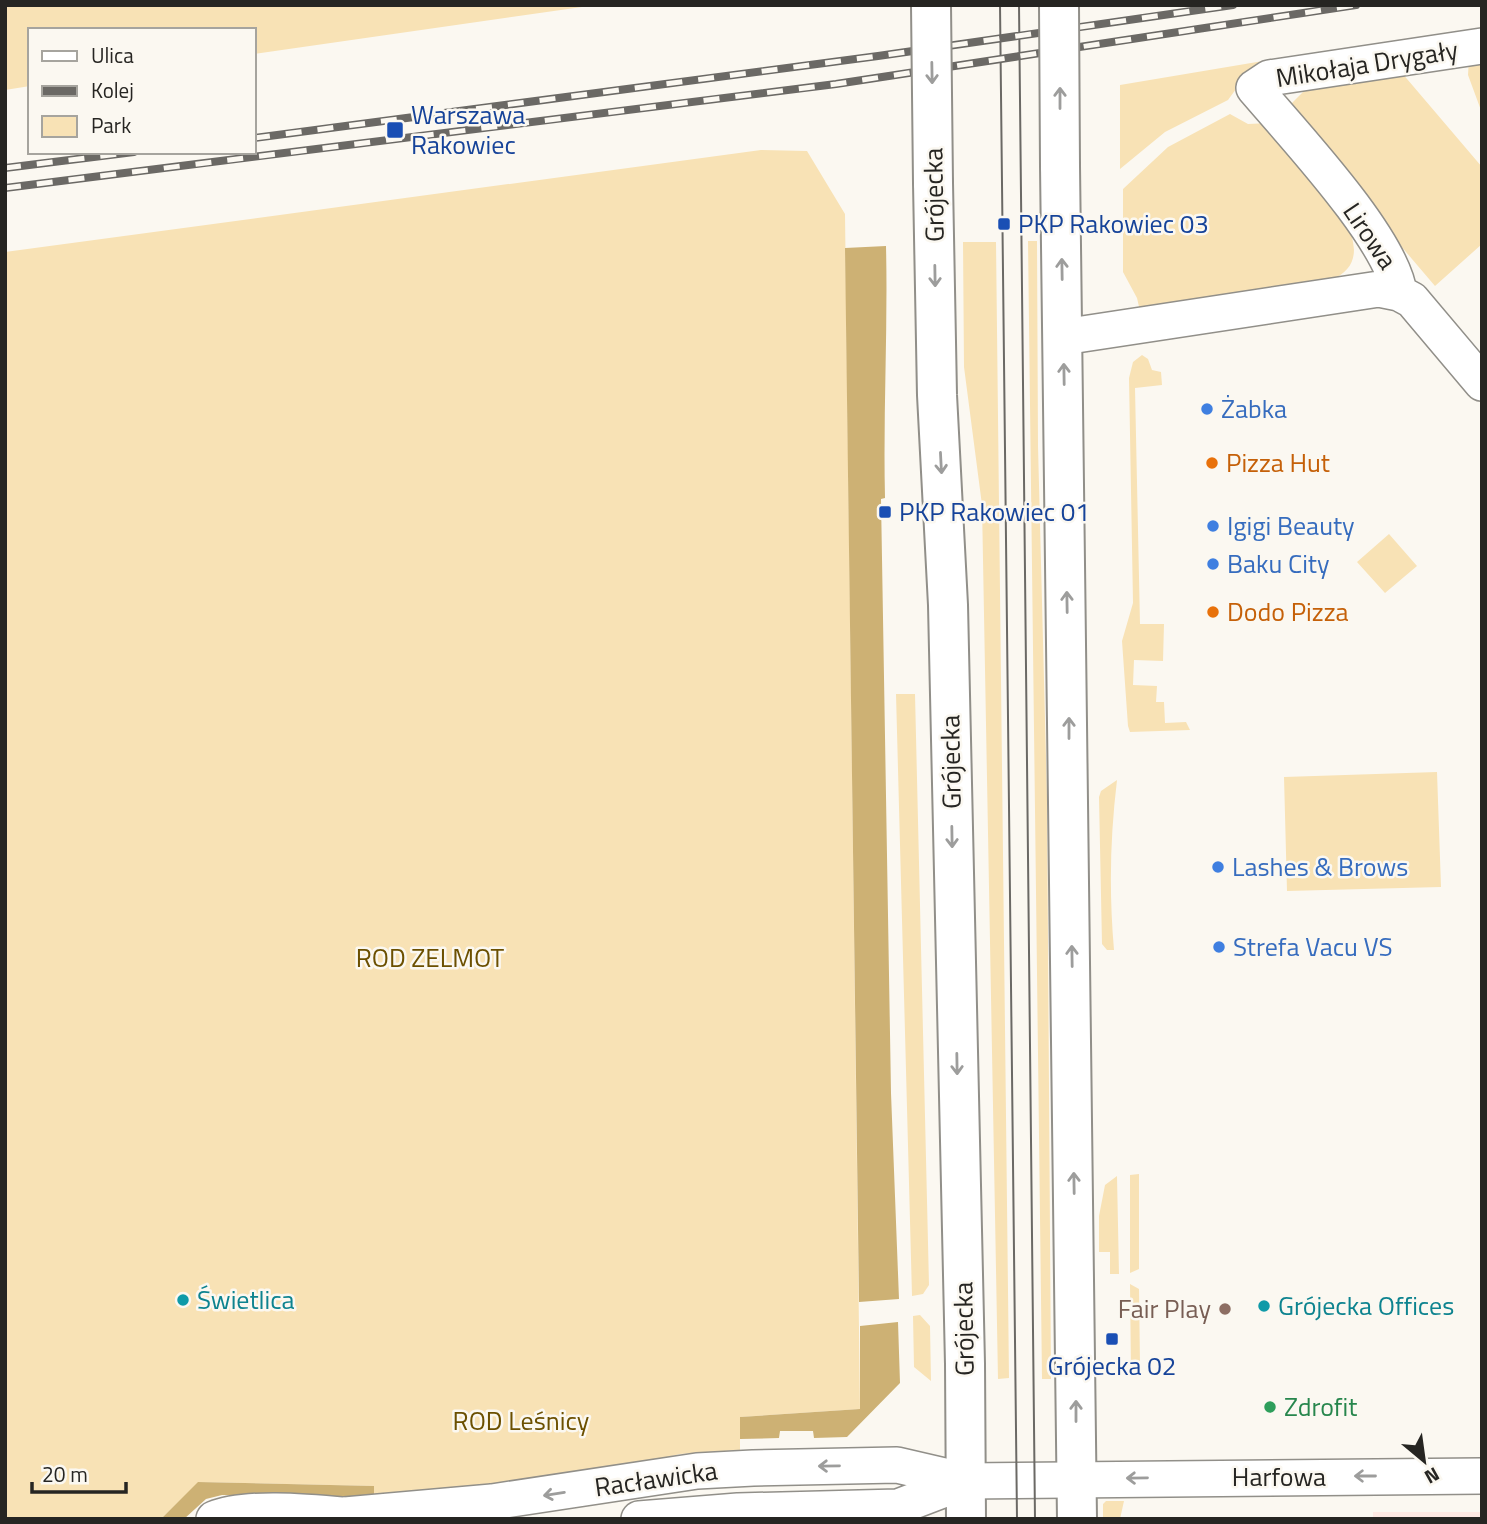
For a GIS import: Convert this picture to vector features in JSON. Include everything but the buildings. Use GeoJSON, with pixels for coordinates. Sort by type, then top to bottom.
{"type":"FeatureCollection","features":[{"type":"Feature","properties":{"kind":"main road","name":"Grójecka"},"geometry":{"type":"LineString","coordinates":[[931,5],[937,395],[948,618],[966,1519]]}},
{"type":"Feature","properties":{"kind":"main road"},"geometry":{"type":"LineString","coordinates":[[1059,5],[1077,1519]]}},
{"type":"Feature","properties":{"kind":"street","name":"Mikołaja Drygały"},"geometry":{"type":"LineString","coordinates":[[1254,88],[1269,78],[1482,46]]}},
{"type":"Feature","properties":{"kind":"street","name":"Lirowa"},"geometry":{"type":"LineString","coordinates":[[1254,88],[1371,231],[1394,268],[1399,293],[1412,300],[1482,383]]}},
{"type":"Feature","properties":{"kind":"street"},"geometry":{"type":"LineString","coordinates":[[1063,337],[1379,289],[1399,293]]}},
{"type":"Feature","properties":{"kind":"street","name":"Racławicka"},"geometry":{"type":"LineString","coordinates":[[345,1515],[492,1502],[697,1471],[753,1468],[897,1465],[966,1481],[1076,1479]]}},
{"type":"Feature","properties":{"kind":"street","name":"Harfowa"},"geometry":{"type":"LineString","coordinates":[[1076,1479],[1482,1476]]}},
{"type":"Feature","properties":{"kind":"street","name":"Racławicka"},"geometry":{"type":"LineString","coordinates":[[639,1519],[738,1511],[906,1513],[966,1481]]}},
{"type":"Feature","properties":{"kind":"street","name":"Racławicka"},"geometry":{"type":"LineString","coordinates":[[214,1519],[226,1514],[249,1512],[396,1519]]}},
{"type":"Feature","properties":{"kind":"shaded area"},"geometry":{"type":"Polygon","coordinates":[[[886,246],[885,498],[881,499],[891,1093],[899,1299],[859,1302],[845,248],[886,246]]]}},
{"type":"Feature","properties":{"kind":"shaded area"},"geometry":{"type":"Polygon","coordinates":[[[898,1322],[900,1383],[847,1437],[814,1438],[813,1431],[780,1431],[779,1438],[740,1439],[740,1417],[860,1409],[860,1326],[898,1322]]]}},
{"type":"Feature","properties":{"kind":"shaded area"},"geometry":{"type":"Polygon","coordinates":[[[198,1482],[374,1486],[374,1499],[222,1495],[206,1499],[184,1519],[161,1519],[198,1482]]]}},
{"type":"Feature","properties":{"kind":"shaded area"},"geometry":{"type":"Polygon","coordinates":[[[1373,1512],[1482,1512],[1482,1519],[1373,1519],[1373,1512]]]}},
{"type":"Feature","properties":{"kind":"green space"},"geometry":{"type":"Polygon","coordinates":[[[5,5],[596,5],[256,54],[256,28],[28,28],[28,86],[5,90],[5,5]]]}},
{"type":"Feature","properties":{"kind":"green space"},"geometry":{"type":"Polygon","coordinates":[[[1482,56],[1482,113],[1468,75],[1469,59],[1482,56]]]}},
{"type":"Feature","properties":{"kind":"green space"},"geometry":{"type":"Polygon","coordinates":[[[1263,61],[1244,78],[1228,100],[1165,132],[1120,169],[1120,85],[1263,61]]]}},
{"type":"Feature","properties":{"kind":"green space"},"geometry":{"type":"Polygon","coordinates":[[[1396,66],[1482,167],[1482,244],[1435,286],[1285,110],[1303,92],[1302,79],[1396,66]]]}},
{"type":"Feature","properties":{"kind":"green space"},"geometry":{"type":"Polygon","coordinates":[[[1230,114],[1248,124],[1270,123],[1318,179],[1336,203],[1349,227],[1354,249],[1349,267],[1330,280],[1140,311],[1137,298],[1123,272],[1123,189],[1168,147],[1230,114]]]}},
{"type":"Feature","properties":{"kind":"green space","name":"ROD ZELMOT"},"geometry":{"type":"Polygon","coordinates":[[[761,150],[807,151],[845,214],[860,1409],[740,1417],[740,1450],[680,1454],[573,1480],[374,1499],[374,1486],[199,1482],[161,1519],[5,1519],[5,252],[761,150]]]}},
{"type":"Feature","properties":{"kind":"green space"},"geometry":{"type":"Polygon","coordinates":[[[1028,241],[1037,241],[1038,446],[1047,797],[1051,1379],[1042,1379],[1028,241]]]}},
{"type":"Feature","properties":{"kind":"green space"},"geometry":{"type":"Polygon","coordinates":[[[963,242],[996,242],[1009,1378],[998,1379],[982,505],[964,367],[963,242]]]}},
{"type":"Feature","properties":{"kind":"green space"},"geometry":{"type":"Polygon","coordinates":[[[1142,355],[1148,359],[1152,370],[1161,372],[1162,385],[1135,388],[1140,624],[1164,624],[1163,661],[1134,660],[1133,685],[1157,686],[1156,702],[1164,702],[1165,723],[1186,722],[1190,730],[1130,732],[1128,726],[1122,641],[1133,603],[1129,378],[1133,362],[1142,355]]]}},
{"type":"Feature","properties":{"kind":"green space"},"geometry":{"type":"Polygon","coordinates":[[[1389,534],[1417,566],[1385,593],[1357,562],[1389,534]]]}},
{"type":"Feature","properties":{"kind":"green space"},"geometry":{"type":"Polygon","coordinates":[[[896,694],[915,694],[929,1285],[923,1294],[912,1296],[896,694]]]}},
{"type":"Feature","properties":{"kind":"green space"},"geometry":{"type":"Polygon","coordinates":[[[1437,772],[1441,887],[1287,891],[1284,777],[1437,772]]]}},
{"type":"Feature","properties":{"kind":"green space"},"geometry":{"type":"Polygon","coordinates":[[[1117,780],[1111,865],[1114,950],[1107,950],[1102,944],[1099,797],[1101,791],[1117,780]]]}},
{"type":"Feature","properties":{"kind":"green space"},"geometry":{"type":"Polygon","coordinates":[[[1139,1174],[1139,1269],[1130,1273],[1130,1175],[1139,1174]]]}},
{"type":"Feature","properties":{"kind":"green space"},"geometry":{"type":"Polygon","coordinates":[[[1117,1176],[1119,1274],[1110,1274],[1110,1252],[1099,1252],[1099,1216],[1105,1185],[1117,1176]]]}},
{"type":"Feature","properties":{"kind":"green space"},"geometry":{"type":"Polygon","coordinates":[[[1130,1284],[1139,1289],[1140,1365],[1131,1374],[1130,1284]]]}},
{"type":"Feature","properties":{"kind":"green space"},"geometry":{"type":"Polygon","coordinates":[[[920,1315],[930,1326],[931,1381],[914,1367],[913,1316],[920,1315]]]}},
{"type":"Feature","properties":{"kind":"green space"},"geometry":{"type":"Polygon","coordinates":[[[1106,1501],[1124,1501],[1120,1519],[1103,1519],[1103,1504],[1106,1501]]]}},
{"type":"Feature","properties":{"kind":"tram line"},"geometry":{"type":"LineString","coordinates":[[1000,5],[1017,1519]]}},
{"type":"Feature","properties":{"kind":"tram line"},"geometry":{"type":"LineString","coordinates":[[1019,5],[1035,1519]]}},
{"type":"Feature","properties":{"kind":"railway"},"geometry":{"type":"LineString","coordinates":[[256,138],[878,56],[1233,5]]}},
{"type":"Feature","properties":{"kind":"railway"},"geometry":{"type":"LineString","coordinates":[[5,188],[836,84],[1356,5]]}},
{"type":"Feature","properties":{"kind":"railway"},"geometry":{"type":"LineString","coordinates":[[5,168],[118,154]]}},
{"type":"Feature","properties":{"kind":"place","name":"Warszawa Rakowiec"},"geometry":{"type":"Point","coordinates":[395,130]}},
{"type":"Feature","properties":{"kind":"place","name":"PKP Rakowiec 03"},"geometry":{"type":"Point","coordinates":[1004,224]}},
{"type":"Feature","properties":{"kind":"place","name":"Żabka"},"geometry":{"type":"Point","coordinates":[1207,409]}},
{"type":"Feature","properties":{"kind":"place","name":"Pizza Hut"},"geometry":{"type":"Point","coordinates":[1212,463]}},
{"type":"Feature","properties":{"kind":"place","name":"PKP Rakowiec 01"},"geometry":{"type":"Point","coordinates":[885,512]}},
{"type":"Feature","properties":{"kind":"place","name":"Igigi Beauty"},"geometry":{"type":"Point","coordinates":[1213,526]}},
{"type":"Feature","properties":{"kind":"place","name":"Baku City"},"geometry":{"type":"Point","coordinates":[1213,564]}},
{"type":"Feature","properties":{"kind":"place","name":"Dodo Pizza"},"geometry":{"type":"Point","coordinates":[1213,612]}},
{"type":"Feature","properties":{"kind":"place","name":"Lashes & Brows"},"geometry":{"type":"Point","coordinates":[1218,867]}},
{"type":"Feature","properties":{"kind":"place","name":"Strefa Vacu VS"},"geometry":{"type":"Point","coordinates":[1219,947]}},
{"type":"Feature","properties":{"kind":"place","name":"Świetlica"},"geometry":{"type":"Point","coordinates":[183,1300]}},
{"type":"Feature","properties":{"kind":"place","name":"Grójecka Offices"},"geometry":{"type":"Point","coordinates":[1264,1306]}},
{"type":"Feature","properties":{"kind":"place","name":"Fair Play"},"geometry":{"type":"Point","coordinates":[1225,1309]}},
{"type":"Feature","properties":{"kind":"place","name":"Grójecka 02"},"geometry":{"type":"Point","coordinates":[1112,1339]}},
{"type":"Feature","properties":{"kind":"place","name":"Zdrofit"},"geometry":{"type":"Point","coordinates":[1270,1407]}},
{"type":"Feature","properties":{"kind":"park label","name":"ROD Leśnicy"},"geometry":{"type":"Point","coordinates":[521,1421]}}]}
